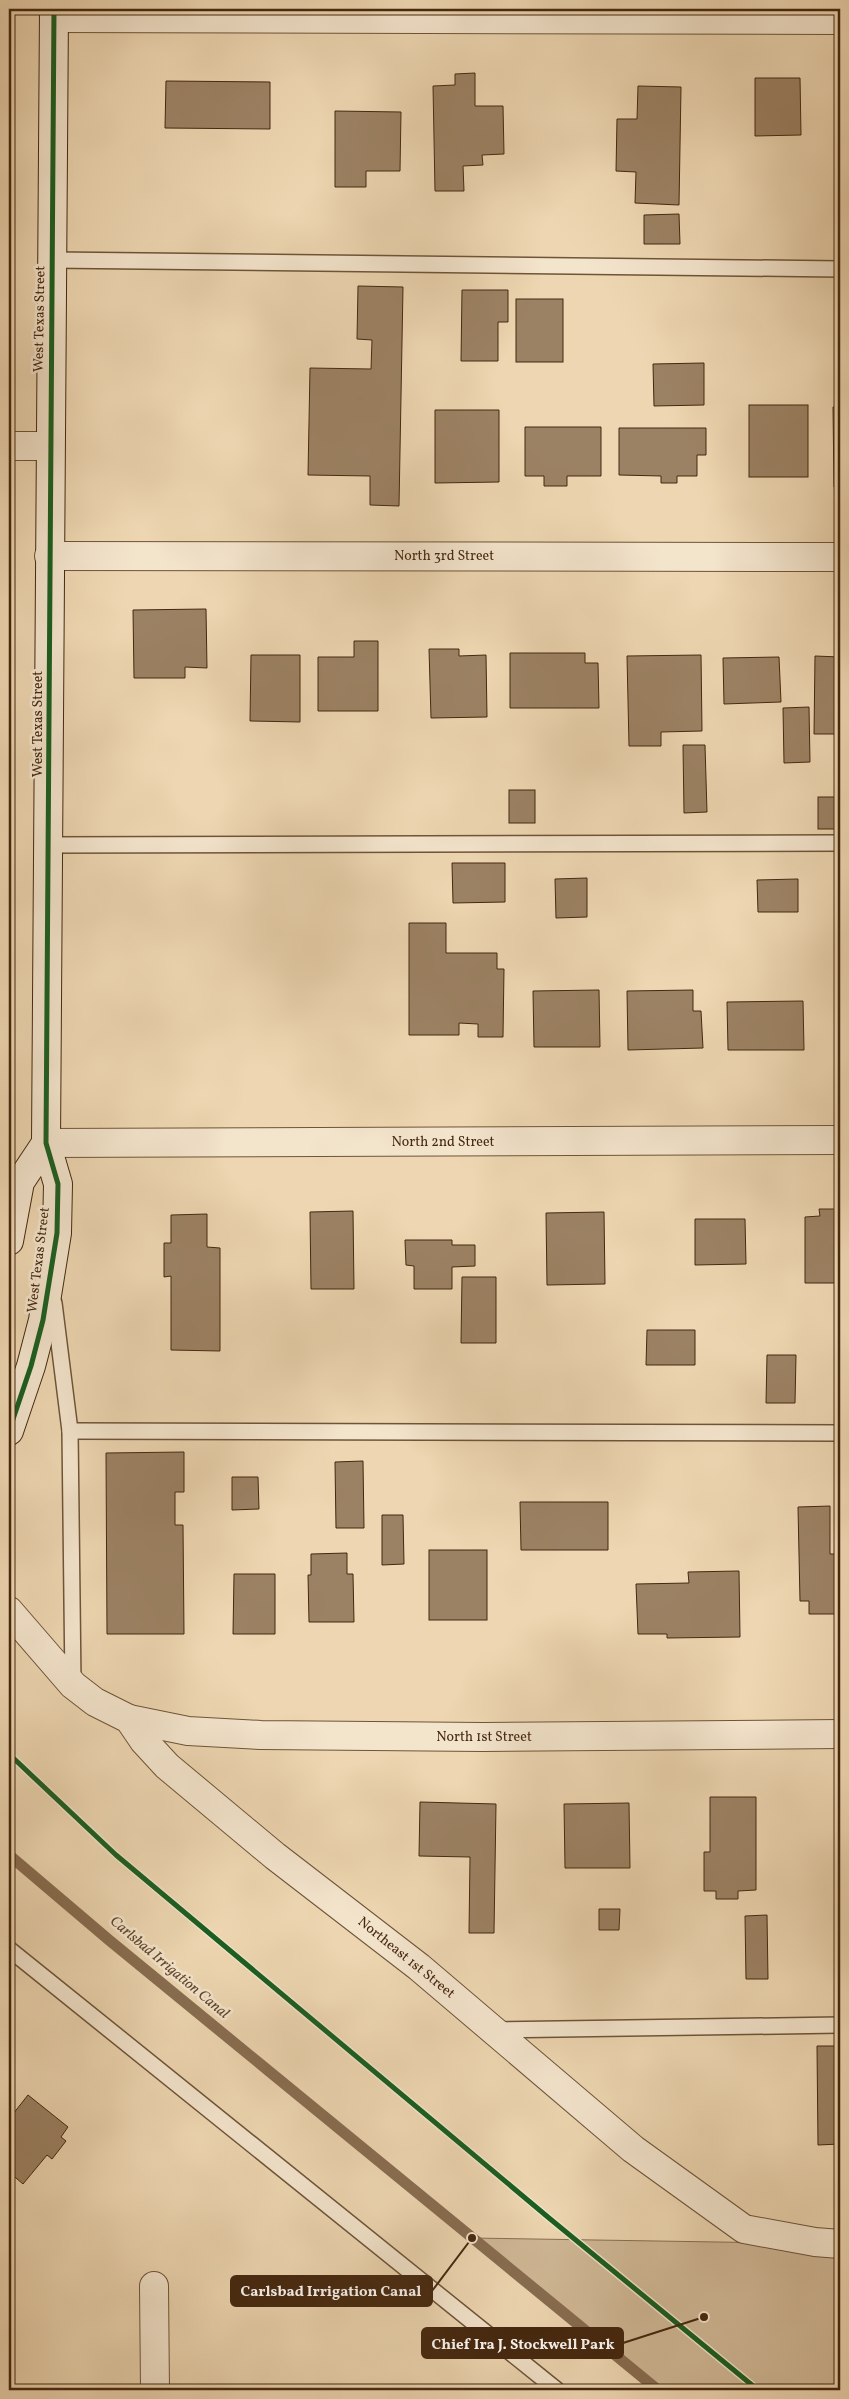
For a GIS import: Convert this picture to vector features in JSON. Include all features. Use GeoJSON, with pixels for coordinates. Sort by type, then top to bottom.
{"type":"FeatureCollection","features":[{"type":"Feature","properties":{"kind":"street"},"geometry":{"type":"LineString","coordinates":[[54,14],[840,20]]}},
{"type":"Feature","properties":{"kind":"street","name":"West Texas Street"},"geometry":{"type":"LineString","coordinates":[[9,1431],[31,1366],[51,1278],[57,1233],[58,1184],[46,1143],[54,14]]}},
{"type":"Feature","properties":{"kind":"street"},"geometry":{"type":"LineString","coordinates":[[9,446],[50,446]]}},
{"type":"Feature","properties":{"kind":"street","name":"North 3rd Street"},"geometry":{"type":"LineString","coordinates":[[49,556],[840,557]]}},
{"type":"Feature","properties":{"kind":"street","name":"North 2nd Street"},"geometry":{"type":"LineString","coordinates":[[46,1143],[840,1140]]}},
{"type":"Feature","properties":{"kind":"street"},"geometry":{"type":"LineString","coordinates":[[9,1241],[20,1182],[46,1143]]}},
{"type":"Feature","properties":{"kind":"street"},"geometry":{"type":"LineString","coordinates":[[9,1611],[73,1685],[95,1702],[130,1719]]}},
{"type":"Feature","properties":{"kind":"street","name":"North 1st Street"},"geometry":{"type":"LineString","coordinates":[[130,1719],[188,1731],[261,1735],[483,1737],[840,1734]]}},
{"type":"Feature","properties":{"kind":"street","name":"Northeast 1st Street"},"geometry":{"type":"LineString","coordinates":[[130,1719],[144,1741],[167,1766],[275,1856],[419,1967],[633,2149],[744,2229],[815,2242],[840,2244]]}},
{"type":"Feature","properties":{"kind":"street"},"geometry":{"type":"LineString","coordinates":[[154,2286],[155,2390]]}},
{"type":"Feature","properties":{"kind":"lane"},"geometry":{"type":"LineString","coordinates":[[52,260],[840,269]]}},
{"type":"Feature","properties":{"kind":"lane"},"geometry":{"type":"LineString","coordinates":[[49,845],[840,843]]}},
{"type":"Feature","properties":{"kind":"lane"},"geometry":{"type":"LineString","coordinates":[[51,1278],[70,1431],[73,1685]]}},
{"type":"Feature","properties":{"kind":"lane"},"geometry":{"type":"LineString","coordinates":[[70,1431],[840,1433]]}},
{"type":"Feature","properties":{"kind":"lane"},"geometry":{"type":"LineString","coordinates":[[9,1949],[557,2390]]}},
{"type":"Feature","properties":{"kind":"lane"},"geometry":{"type":"LineString","coordinates":[[493,2030],[840,2025]]}},
{"type":"Feature","properties":{"kind":"shaded area"},"geometry":{"type":"Polygon","coordinates":[[[472,2238],[840,2244],[840,2390],[658,2390],[472,2238]]]}},
{"type":"Feature","properties":{"kind":"building"},"geometry":{"type":"Polygon","coordinates":[[[475,73],[475,106],[503,106],[504,154],[482,155],[483,165],[463,166],[464,191],[435,191],[433,86],[455,85],[455,74],[475,73]]]}},
{"type":"Feature","properties":{"kind":"building"},"geometry":{"type":"Polygon","coordinates":[[[755,78],[800,78],[801,135],[755,136],[755,78]]]}},
{"type":"Feature","properties":{"kind":"building"},"geometry":{"type":"Polygon","coordinates":[[[166,81],[270,82],[270,129],[165,128],[166,81]]]}},
{"type":"Feature","properties":{"kind":"building"},"geometry":{"type":"Polygon","coordinates":[[[638,86],[681,87],[679,205],[635,203],[636,172],[616,171],[617,119],[637,119],[638,86]]]}},
{"type":"Feature","properties":{"kind":"building"},"geometry":{"type":"Polygon","coordinates":[[[335,111],[401,112],[400,171],[366,171],[366,187],[335,187],[335,111]]]}},
{"type":"Feature","properties":{"kind":"building"},"geometry":{"type":"Polygon","coordinates":[[[838,136],[840,136],[840,165],[838,165],[838,136]]]}},
{"type":"Feature","properties":{"kind":"building"},"geometry":{"type":"Polygon","coordinates":[[[679,214],[680,244],[644,244],[644,215],[679,214]]]}},
{"type":"Feature","properties":{"kind":"building"},"geometry":{"type":"Polygon","coordinates":[[[358,286],[403,287],[399,506],[370,505],[370,476],[308,475],[310,368],[371,369],[372,340],[357,339],[358,286]]]}},
{"type":"Feature","properties":{"kind":"building"},"geometry":{"type":"Polygon","coordinates":[[[462,290],[508,290],[508,322],[498,322],[498,361],[461,361],[462,290]]]}},
{"type":"Feature","properties":{"kind":"building"},"geometry":{"type":"Polygon","coordinates":[[[516,299],[563,299],[563,362],[516,362],[516,299]]]}},
{"type":"Feature","properties":{"kind":"building"},"geometry":{"type":"Polygon","coordinates":[[[704,363],[704,405],[654,406],[653,364],[704,363]]]}},
{"type":"Feature","properties":{"kind":"building"},"geometry":{"type":"Polygon","coordinates":[[[749,405],[808,405],[808,477],[749,477],[749,405]]]}},
{"type":"Feature","properties":{"kind":"building"},"geometry":{"type":"Polygon","coordinates":[[[833,407],[840,407],[840,487],[834,487],[833,407]]]}},
{"type":"Feature","properties":{"kind":"building"},"geometry":{"type":"Polygon","coordinates":[[[435,410],[499,410],[499,482],[435,483],[435,410]]]}},
{"type":"Feature","properties":{"kind":"building"},"geometry":{"type":"Polygon","coordinates":[[[525,427],[601,427],[601,476],[567,476],[567,486],[544,486],[544,476],[525,476],[525,427]]]}},
{"type":"Feature","properties":{"kind":"building"},"geometry":{"type":"Polygon","coordinates":[[[619,428],[706,428],[706,455],[697,455],[697,476],[677,476],[677,483],[661,483],[661,476],[619,475],[619,428]]]}},
{"type":"Feature","properties":{"kind":"building"},"geometry":{"type":"Polygon","coordinates":[[[206,609],[207,668],[185,667],[185,678],[134,678],[133,610],[206,609]]]}},
{"type":"Feature","properties":{"kind":"building"},"geometry":{"type":"Polygon","coordinates":[[[354,641],[378,641],[378,711],[318,711],[318,657],[354,657],[354,641]]]}},
{"type":"Feature","properties":{"kind":"building"},"geometry":{"type":"Polygon","coordinates":[[[429,649],[459,649],[459,656],[486,655],[487,717],[431,718],[429,649]]]}},
{"type":"Feature","properties":{"kind":"building"},"geometry":{"type":"Polygon","coordinates":[[[510,653],[585,653],[585,663],[598,663],[599,708],[510,708],[510,653]]]}},
{"type":"Feature","properties":{"kind":"building"},"geometry":{"type":"Polygon","coordinates":[[[251,655],[300,655],[300,722],[250,721],[251,655]]]}},
{"type":"Feature","properties":{"kind":"building"},"geometry":{"type":"Polygon","coordinates":[[[701,655],[702,731],[661,732],[661,746],[629,746],[627,656],[701,655]]]}},
{"type":"Feature","properties":{"kind":"building"},"geometry":{"type":"Polygon","coordinates":[[[815,656],[840,657],[840,734],[814,734],[815,656]]]}},
{"type":"Feature","properties":{"kind":"building"},"geometry":{"type":"Polygon","coordinates":[[[779,657],[781,702],[724,704],[723,658],[779,657]]]}},
{"type":"Feature","properties":{"kind":"building"},"geometry":{"type":"Polygon","coordinates":[[[809,707],[810,762],[784,763],[783,708],[809,707]]]}},
{"type":"Feature","properties":{"kind":"building"},"geometry":{"type":"Polygon","coordinates":[[[683,745],[705,745],[707,812],[684,813],[683,745]]]}},
{"type":"Feature","properties":{"kind":"building"},"geometry":{"type":"Polygon","coordinates":[[[509,790],[535,790],[535,823],[509,823],[509,790]]]}},
{"type":"Feature","properties":{"kind":"building"},"geometry":{"type":"Polygon","coordinates":[[[818,797],[840,797],[840,829],[818,829],[818,797]]]}},
{"type":"Feature","properties":{"kind":"building"},"geometry":{"type":"Polygon","coordinates":[[[452,863],[505,863],[505,902],[453,903],[452,863]]]}},
{"type":"Feature","properties":{"kind":"building"},"geometry":{"type":"Polygon","coordinates":[[[587,878],[587,917],[556,918],[555,879],[587,878]]]}},
{"type":"Feature","properties":{"kind":"building"},"geometry":{"type":"Polygon","coordinates":[[[798,879],[798,912],[758,912],[757,880],[798,879]]]}},
{"type":"Feature","properties":{"kind":"building"},"geometry":{"type":"Polygon","coordinates":[[[409,923],[446,923],[446,953],[497,953],[497,969],[504,969],[503,1037],[478,1037],[478,1024],[459,1023],[459,1035],[409,1035],[409,923]]]}},
{"type":"Feature","properties":{"kind":"building"},"geometry":{"type":"Polygon","coordinates":[[[599,990],[600,1047],[534,1047],[533,991],[599,990]]]}},
{"type":"Feature","properties":{"kind":"building"},"geometry":{"type":"Polygon","coordinates":[[[693,990],[693,1011],[701,1011],[703,1048],[628,1050],[627,991],[693,990]]]}},
{"type":"Feature","properties":{"kind":"building"},"geometry":{"type":"Polygon","coordinates":[[[803,1001],[804,1050],[728,1050],[727,1002],[803,1001]]]}},
{"type":"Feature","properties":{"kind":"building"},"geometry":{"type":"Polygon","coordinates":[[[819,1209],[840,1209],[839,1283],[805,1283],[805,1217],[820,1216],[819,1209]]]}},
{"type":"Feature","properties":{"kind":"building"},"geometry":{"type":"Polygon","coordinates":[[[353,1211],[354,1289],[311,1289],[310,1212],[353,1211]]]}},
{"type":"Feature","properties":{"kind":"building"},"geometry":{"type":"Polygon","coordinates":[[[604,1212],[605,1284],[547,1285],[546,1213],[604,1212]]]}},
{"type":"Feature","properties":{"kind":"building"},"geometry":{"type":"Polygon","coordinates":[[[207,1214],[207,1247],[220,1248],[220,1351],[171,1350],[171,1276],[164,1277],[164,1243],[171,1243],[171,1215],[207,1214]]]}},
{"type":"Feature","properties":{"kind":"building"},"geometry":{"type":"Polygon","coordinates":[[[695,1219],[745,1219],[746,1264],[695,1265],[695,1219]]]}},
{"type":"Feature","properties":{"kind":"building"},"geometry":{"type":"Polygon","coordinates":[[[405,1240],[452,1240],[452,1245],[475,1245],[475,1266],[452,1267],[452,1289],[414,1289],[414,1266],[406,1265],[405,1240]]]}},
{"type":"Feature","properties":{"kind":"building"},"geometry":{"type":"Polygon","coordinates":[[[462,1277],[496,1277],[496,1343],[461,1343],[462,1277]]]}},
{"type":"Feature","properties":{"kind":"building"},"geometry":{"type":"Polygon","coordinates":[[[647,1330],[695,1330],[695,1365],[646,1365],[647,1330]]]}},
{"type":"Feature","properties":{"kind":"building"},"geometry":{"type":"Polygon","coordinates":[[[767,1355],[796,1355],[795,1403],[766,1403],[767,1355]]]}},
{"type":"Feature","properties":{"kind":"building"},"geometry":{"type":"Polygon","coordinates":[[[184,1452],[184,1492],[175,1492],[175,1525],[183,1525],[184,1634],[107,1634],[106,1453],[184,1452]]]}},
{"type":"Feature","properties":{"kind":"building"},"geometry":{"type":"Polygon","coordinates":[[[363,1461],[364,1528],[336,1528],[335,1462],[363,1461]]]}},
{"type":"Feature","properties":{"kind":"building"},"geometry":{"type":"Polygon","coordinates":[[[232,1477],[258,1477],[259,1509],[232,1510],[232,1477]]]}},
{"type":"Feature","properties":{"kind":"building"},"geometry":{"type":"Polygon","coordinates":[[[520,1502],[608,1502],[608,1550],[521,1550],[520,1502]]]}},
{"type":"Feature","properties":{"kind":"building"},"geometry":{"type":"Polygon","coordinates":[[[830,1506],[830,1554],[840,1554],[840,1601],[837,1601],[837,1614],[809,1614],[809,1601],[800,1601],[798,1507],[830,1506]]]}},
{"type":"Feature","properties":{"kind":"building"},"geometry":{"type":"Polygon","coordinates":[[[382,1515],[403,1515],[404,1564],[382,1565],[382,1515]]]}},
{"type":"Feature","properties":{"kind":"building"},"geometry":{"type":"Polygon","coordinates":[[[429,1550],[487,1550],[487,1620],[429,1620],[429,1550]]]}},
{"type":"Feature","properties":{"kind":"building"},"geometry":{"type":"Polygon","coordinates":[[[347,1553],[347,1574],[353,1574],[354,1622],[309,1622],[308,1575],[311,1575],[311,1554],[347,1553]]]}},
{"type":"Feature","properties":{"kind":"building"},"geometry":{"type":"Polygon","coordinates":[[[739,1571],[740,1637],[667,1638],[667,1634],[638,1634],[636,1584],[689,1583],[688,1572],[739,1571]]]}},
{"type":"Feature","properties":{"kind":"building"},"geometry":{"type":"Polygon","coordinates":[[[234,1574],[275,1574],[275,1634],[233,1634],[234,1574]]]}},
{"type":"Feature","properties":{"kind":"building"},"geometry":{"type":"Polygon","coordinates":[[[710,1797],[756,1797],[756,1890],[738,1891],[738,1899],[716,1899],[716,1891],[704,1891],[704,1852],[710,1852],[710,1797]]]}},
{"type":"Feature","properties":{"kind":"building"},"geometry":{"type":"Polygon","coordinates":[[[420,1802],[496,1804],[494,1933],[469,1933],[470,1857],[419,1856],[420,1802]]]}},
{"type":"Feature","properties":{"kind":"building"},"geometry":{"type":"Polygon","coordinates":[[[629,1803],[630,1868],[565,1868],[564,1804],[629,1803]]]}},
{"type":"Feature","properties":{"kind":"building"},"geometry":{"type":"Polygon","coordinates":[[[599,1909],[620,1909],[619,1930],[599,1930],[599,1909]]]}},
{"type":"Feature","properties":{"kind":"building"},"geometry":{"type":"Polygon","coordinates":[[[767,1915],[768,1979],[746,1979],[745,1916],[767,1915]]]}},
{"type":"Feature","properties":{"kind":"building"},"geometry":{"type":"Polygon","coordinates":[[[817,2046],[840,2046],[840,2144],[818,2145],[817,2046]]]}},
{"type":"Feature","properties":{"kind":"building"},"geometry":{"type":"Polygon","coordinates":[[[28,2095],[68,2127],[61,2137],[66,2141],[52,2159],[47,2155],[23,2184],[9,2172],[9,2119],[28,2095]]]}},
{"type":"Feature","properties":{"kind":"building"},"geometry":{"type":"Polygon","coordinates":[[[9,2306],[14,2306],[13,2353],[9,2352],[9,2306]]]}},
{"type":"Feature","properties":{"kind":"waterway","name":"Carlsbad Irrigation Canal"},"geometry":{"type":"LineString","coordinates":[[9,1855],[109,1940],[658,2390]]}},
{"type":"Feature","properties":{"kind":"cycle path"},"geometry":{"type":"LineString","coordinates":[[9,1431],[31,1366],[43,1320],[57,1233],[58,1184],[46,1143],[54,9]]}},
{"type":"Feature","properties":{"kind":"cycle path"},"geometry":{"type":"LineString","coordinates":[[9,1754],[116,1855],[549,2218],[758,2390]]}},
{"type":"Feature","properties":{"kind":"place","name":"Carlsbad Irrigation Canal"},"geometry":{"type":"Point","coordinates":[472,2238]}},
{"type":"Feature","properties":{"kind":"place","name":"Chief Ira J. Stockwell Park"},"geometry":{"type":"Point","coordinates":[704,2317]}}]}
